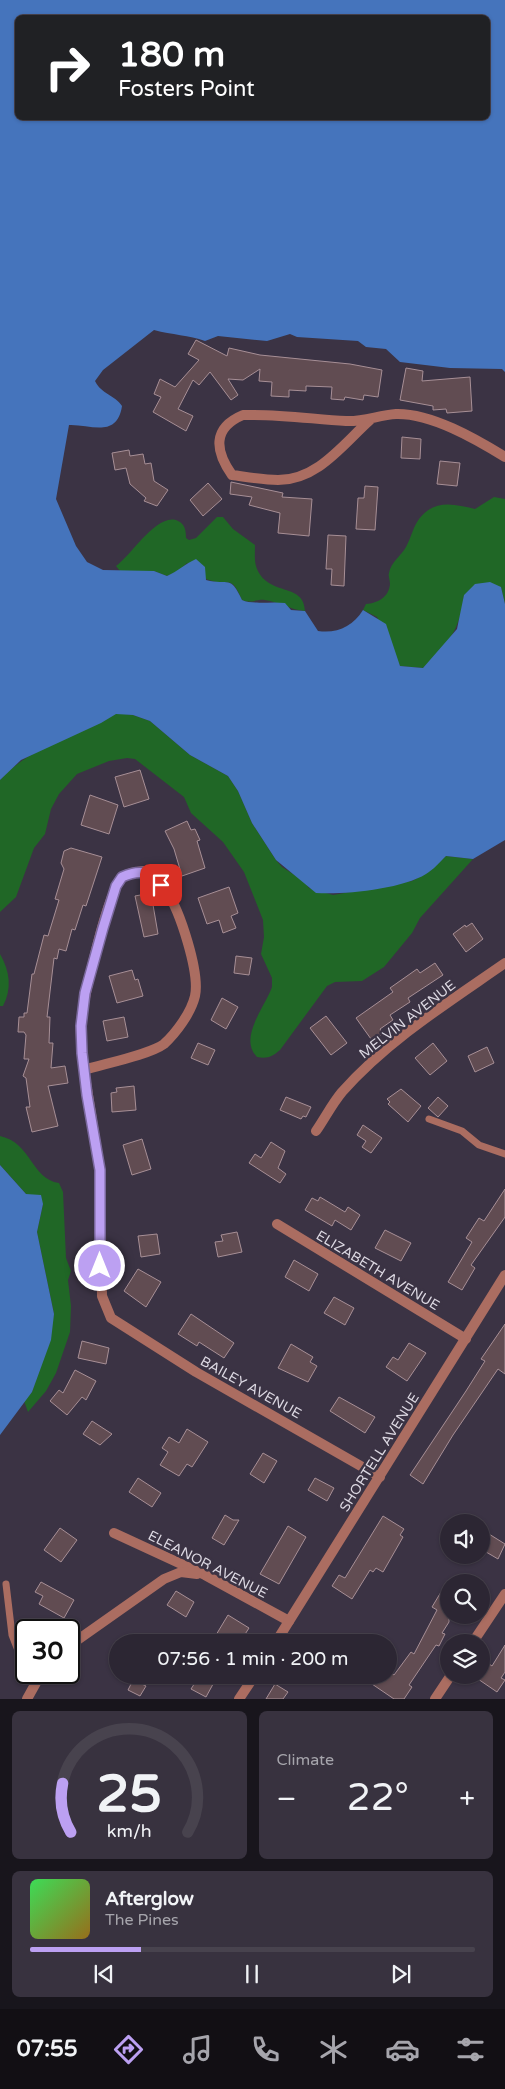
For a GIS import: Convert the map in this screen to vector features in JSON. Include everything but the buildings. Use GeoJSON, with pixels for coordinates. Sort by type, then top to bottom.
{"type":"FeatureCollection","features":[{"type":"Feature","properties":{"kind":"street"},"geometry":{"type":"LineString","coordinates":[[370,420],[326,462],[304,476],[279,480],[232,475],[222,461],[218,447],[221,434],[232,419],[243,414],[347,421],[370,420],[396,414],[431,420],[476,438],[505,458]]}},
{"type":"Feature","properties":{"kind":"street"},"geometry":{"type":"LineString","coordinates":[[143,871],[155,877],[168,892],[181,921],[193,969],[195,996],[174,1034],[162,1045],[84,1070],[81,1026],[85,993],[103,928],[116,886],[122,877],[132,872],[143,871]]}},
{"type":"Feature","properties":{"kind":"street","name":"MELVIN AVENUE"},"geometry":{"type":"LineString","coordinates":[[316,1131],[341,1093],[383,1052],[444,1005],[505,963]]}},
{"type":"Feature","properties":{"kind":"street","name":"BAILEY AVENUE"},"geometry":{"type":"LineString","coordinates":[[84,1070],[100,1170],[102,1296],[111,1318],[196,1372],[380,1477]]}},
{"type":"Feature","properties":{"kind":"street","name":"ELIZABETH AVENUE"},"geometry":{"type":"LineString","coordinates":[[277,1224],[466,1339]]}},
{"type":"Feature","properties":{"kind":"street","name":"SHORTELL AVENUE"},"geometry":{"type":"LineString","coordinates":[[281,1634],[505,1275]]}},
{"type":"Feature","properties":{"kind":"street","name":"ELEANOR AVENUE"},"geometry":{"type":"LineString","coordinates":[[114,1533],[205,1575],[289,1621]]}},
{"type":"Feature","properties":{"kind":"street"},"geometry":{"type":"LineString","coordinates":[[80,1638],[164,1579],[181,1572],[205,1575]]}},
{"type":"Feature","properties":{"kind":"street"},"geometry":{"type":"LineString","coordinates":[[478,1634],[505,1594]]}},
{"type":"Feature","properties":{"kind":"street"},"geometry":{"type":"LineString","coordinates":[[26,1699],[34,1684]]}},
{"type":"Feature","properties":{"kind":"street"},"geometry":{"type":"LineString","coordinates":[[239,1699],[249,1684]]}},
{"type":"Feature","properties":{"kind":"street"},"geometry":{"type":"LineString","coordinates":[[435,1699],[445,1684]]}},
{"type":"Feature","properties":{"kind":"lane"},"geometry":{"type":"LineString","coordinates":[[430,1119],[462,1131],[479,1145],[505,1154]]}},
{"type":"Feature","properties":{"kind":"lane"},"geometry":{"type":"LineString","coordinates":[[6,1584],[8,1614],[15,1642]]}},
{"type":"Feature","properties":{"kind":"green space"},"geometry":{"type":"Polygon","coordinates":[[[494,497],[505,499],[505,604],[501,587],[464,595],[456,627],[439,652],[423,668],[400,666],[377,617],[363,610],[366,604],[379,601],[388,592],[390,569],[406,547],[417,522],[425,513],[431,508],[445,505],[475,509],[494,497]]]}},
{"type":"Feature","properties":{"kind":"green space"},"geometry":{"type":"Polygon","coordinates":[[[217,517],[223,517],[233,529],[255,545],[256,566],[262,578],[277,587],[299,596],[305,611],[265,600],[248,602],[242,600],[232,583],[206,579],[187,563],[180,570],[167,576],[154,571],[120,571],[116,566],[145,536],[162,522],[170,520],[180,522],[185,528],[186,538],[189,540],[196,538],[217,517]]]}},
{"type":"Feature","properties":{"kind":"green space"},"geometry":{"type":"Polygon","coordinates":[[[116,713],[133,715],[150,721],[190,755],[228,776],[238,791],[252,823],[276,860],[282,867],[304,881],[309,888],[333,895],[412,881],[427,873],[446,856],[473,859],[420,918],[412,933],[384,967],[362,981],[335,982],[327,986],[280,1050],[269,1057],[257,1057],[250,1041],[255,1022],[272,987],[272,978],[261,954],[264,937],[263,920],[244,872],[223,842],[191,813],[184,797],[135,759],[127,758],[109,761],[77,774],[59,794],[51,809],[45,834],[34,848],[16,897],[0,912],[0,780],[26,758],[116,713]]]}},
{"type":"Feature","properties":{"kind":"green space"},"geometry":{"type":"Polygon","coordinates":[[[0,954],[9,980],[8,993],[3,1006],[0,1006],[0,954]]]}},
{"type":"Feature","properties":{"kind":"green space"},"geometry":{"type":"Polygon","coordinates":[[[0,1136],[11,1140],[19,1146],[42,1175],[59,1183],[63,1192],[66,1258],[71,1271],[68,1280],[71,1306],[70,1332],[56,1373],[46,1391],[28,1412],[24,1401],[32,1392],[54,1314],[37,1232],[43,1204],[26,1194],[0,1165],[0,1136]]]}},
{"type":"Feature","properties":{"kind":"water"},"geometry":{"type":"Polygon","coordinates":[[[0,0],[505,0],[505,372],[502,369],[450,368],[400,362],[386,349],[366,347],[358,341],[297,337],[290,334],[267,341],[218,336],[205,341],[154,330],[103,370],[95,381],[101,389],[116,399],[122,406],[115,423],[102,428],[69,425],[56,499],[76,546],[87,562],[103,570],[154,571],[167,576],[196,559],[205,567],[206,580],[228,582],[235,587],[242,600],[257,603],[285,603],[291,610],[305,611],[318,631],[325,632],[344,628],[359,616],[363,610],[386,624],[400,666],[423,668],[457,629],[464,595],[475,584],[490,582],[501,587],[505,604],[505,840],[473,859],[446,856],[426,874],[403,884],[357,892],[316,893],[276,860],[252,823],[238,791],[228,776],[190,755],[150,721],[133,715],[116,714],[101,723],[21,760],[0,780],[0,0]]]}},
{"type":"Feature","properties":{"kind":"water"},"geometry":{"type":"Polygon","coordinates":[[[0,1165],[26,1194],[41,1195],[43,1204],[37,1232],[54,1314],[51,1340],[32,1392],[0,1435],[0,1165]]]}},
{"type":"Feature","properties":{"kind":"route"},"geometry":{"type":"LineString","coordinates":[[100,1266],[102,1203],[100,1170],[82,1053],[81,1026],[85,993],[110,904],[116,886],[122,877],[132,872],[143,871],[155,877],[161,885]]}}]}
